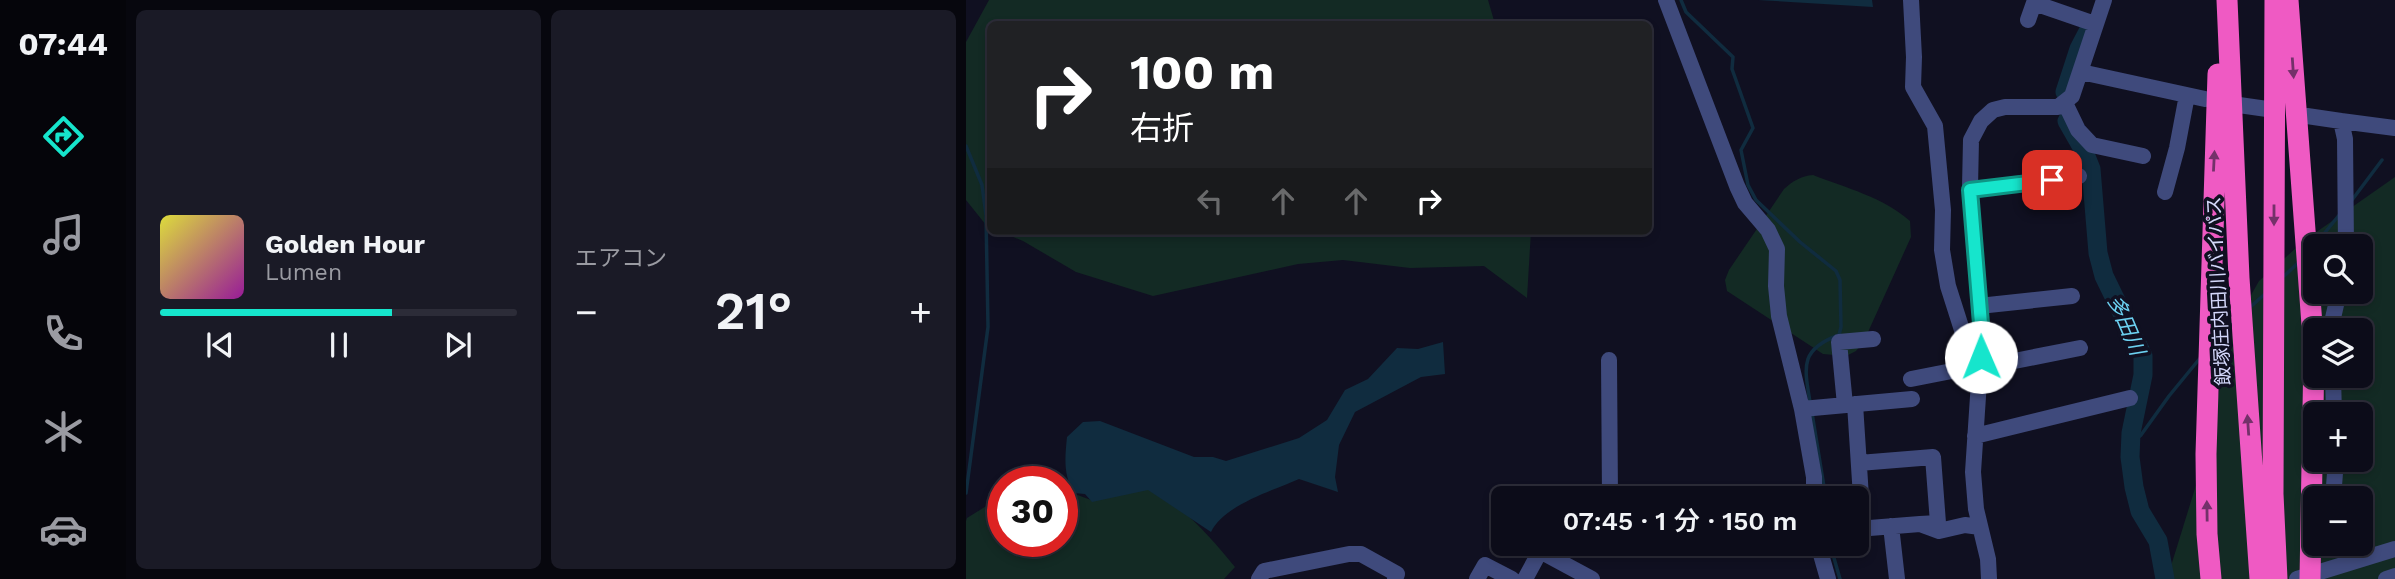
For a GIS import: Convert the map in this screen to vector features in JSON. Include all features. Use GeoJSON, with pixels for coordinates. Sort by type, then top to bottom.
{"type":"FeatureCollection","features":[{"type":"Feature","properties":{"kind":"highway"},"geometry":{"type":"LineString","coordinates":[[2211,579],[2207,534],[2206,454],[2213,176],[2221,0]]}},
{"type":"Feature","properties":{"kind":"highway","name":"飯塚庄内田川バイパス"},"geometry":{"type":"LineString","coordinates":[[2227,0],[2240,292],[2268,572]]}},
{"type":"Feature","properties":{"kind":"highway","name":"飯塚庄内田川バイパス"},"geometry":{"type":"LineString","coordinates":[[2268,572],[2273,494],[2276,0]]}},
{"type":"Feature","properties":{"kind":"highway"},"geometry":{"type":"LineString","coordinates":[[2288,0],[2314,352],[2306,577]]}},
{"type":"Feature","properties":{"kind":"street"},"geometry":{"type":"LineString","coordinates":[[1666,0],[1737,186],[1745,203],[1768,230],[1777,249],[1776,286],[1779,316],[1802,409],[1814,486]]}},
{"type":"Feature","properties":{"kind":"street"},"geometry":{"type":"LineString","coordinates":[[1911,0],[1913,87],[1935,126],[1943,210],[1942,250],[1948,286],[1975,373]]}},
{"type":"Feature","properties":{"kind":"street"},"geometry":{"type":"LineString","coordinates":[[1989,579],[1976,509],[1973,472],[1976,436],[1975,373],[1982,336],[1970,190],[1972,140],[1981,121],[1993,110],[2005,107],[2058,107],[2072,96],[2105,0]]}},
{"type":"Feature","properties":{"kind":"street"},"geometry":{"type":"LineString","coordinates":[[2028,20],[2035,1],[2095,24]]}},
{"type":"Feature","properties":{"kind":"street"},"geometry":{"type":"LineString","coordinates":[[2081,72],[2205,99]]}},
{"type":"Feature","properties":{"kind":"street"},"geometry":{"type":"LineString","coordinates":[[2165,192],[2187,95]]}},
{"type":"Feature","properties":{"kind":"street"},"geometry":{"type":"LineString","coordinates":[[2065,103],[2078,130],[2092,145],[2143,156]]}},
{"type":"Feature","properties":{"kind":"street"},"geometry":{"type":"LineString","coordinates":[[2239,105],[2267,109]]}},
{"type":"Feature","properties":{"kind":"street"},"geometry":{"type":"LineString","coordinates":[[2307,116],[2395,128]]}},
{"type":"Feature","properties":{"kind":"street"},"geometry":{"type":"LineString","coordinates":[[2341,121],[2345,139],[2346,234]]}},
{"type":"Feature","properties":{"kind":"street"},"geometry":{"type":"LineString","coordinates":[[1970,190],[2079,176]]}},
{"type":"Feature","properties":{"kind":"street"},"geometry":{"type":"LineString","coordinates":[[1979,306],[2071,296]]}},
{"type":"Feature","properties":{"kind":"street"},"geometry":{"type":"LineString","coordinates":[[1859,486],[1859,463],[1839,342],[1873,339]]}},
{"type":"Feature","properties":{"kind":"street"},"geometry":{"type":"LineString","coordinates":[[1910,379],[1975,373],[2080,348]]}},
{"type":"Feature","properties":{"kind":"street"},"geometry":{"type":"LineString","coordinates":[[1609,360],[1610,486]]}},
{"type":"Feature","properties":{"kind":"street"},"geometry":{"type":"LineString","coordinates":[[1976,436],[2130,398]]}},
{"type":"Feature","properties":{"kind":"street"},"geometry":{"type":"LineString","coordinates":[[1802,409],[1912,399]]}},
{"type":"Feature","properties":{"kind":"street"},"geometry":{"type":"LineString","coordinates":[[1859,463],[1933,457],[1938,523],[1869,527]]}},
{"type":"Feature","properties":{"kind":"street"},"geometry":{"type":"LineString","coordinates":[[1920,524],[1939,531],[1965,525],[1980,527]]}},
{"type":"Feature","properties":{"kind":"street"},"geometry":{"type":"LineString","coordinates":[[1891,526],[1897,579]]}},
{"type":"Feature","properties":{"kind":"street"},"geometry":{"type":"LineString","coordinates":[[2373,550],[2395,549]]}},
{"type":"Feature","properties":{"kind":"street"},"geometry":{"type":"LineString","coordinates":[[1259,579],[1264,571],[1349,554],[1361,554],[1397,574],[1395,579]]}},
{"type":"Feature","properties":{"kind":"street"},"geometry":{"type":"LineString","coordinates":[[1525,579],[1537,556]]}},
{"type":"Feature","properties":{"kind":"street"},"geometry":{"type":"LineString","coordinates":[[1556,556],[1592,579]]}},
{"type":"Feature","properties":{"kind":"street"},"geometry":{"type":"LineString","coordinates":[[1821,556],[1828,579]]}},
{"type":"Feature","properties":{"kind":"street"},"geometry":{"type":"LineString","coordinates":[[2306,577],[2350,556]]}},
{"type":"Feature","properties":{"kind":"street"},"geometry":{"type":"LineString","coordinates":[[1478,579],[1485,565],[1512,579]]}},
{"type":"Feature","properties":{"kind":"street"},"geometry":{"type":"LineString","coordinates":[[2386,579],[2395,576]]}},
{"type":"Feature","properties":{"kind":"green space"},"geometry":{"type":"Polygon","coordinates":[[[989,0],[1488,0],[1494,21],[987,21],[987,226],[966,200],[966,42],[989,0]]]}},
{"type":"Feature","properties":{"kind":"green space"},"geometry":{"type":"Polygon","coordinates":[[[1813,175],[1876,199],[1910,221],[1911,237],[1864,341],[1856,351],[1846,356],[1823,354],[1727,291],[1725,280],[1729,270],[1784,189],[1797,179],[1813,175]]]}},
{"type":"Feature","properties":{"kind":"green space"},"geometry":{"type":"Polygon","coordinates":[[[2395,177],[2395,579],[2167,579],[2205,456],[2233,327],[2259,281],[2303,242],[2303,304],[2373,304],[2373,234],[2314,234],[2395,177]]]}},
{"type":"Feature","properties":{"kind":"green space"},"geometry":{"type":"Polygon","coordinates":[[[1009,235],[1531,235],[1527,298],[1484,266],[1410,268],[1343,260],[1298,264],[1153,296],[1076,272],[1009,235]]]}},
{"type":"Feature","properties":{"kind":"green space"},"geometry":{"type":"Polygon","coordinates":[[[1146,488],[1184,512],[1235,567],[1224,579],[966,579],[967,518],[987,506],[987,557],[1078,557],[1078,495],[1091,500],[1146,488]]]}},
{"type":"Feature","properties":{"kind":"water"},"geometry":{"type":"Polygon","coordinates":[[[1758,0],[1872,0],[1873,7],[1758,0]]]}},
{"type":"Feature","properties":{"kind":"water"},"geometry":{"type":"Polygon","coordinates":[[[1443,342],[1445,374],[1421,377],[1355,412],[1339,445],[1335,477],[1338,492],[1299,479],[1237,507],[1217,522],[1211,532],[1148,490],[1092,502],[1085,494],[1078,493],[1078,466],[1066,466],[1067,437],[1083,422],[1100,421],[1194,457],[1213,457],[1226,461],[1299,438],[1327,420],[1345,390],[1368,379],[1397,348],[1418,349],[1443,342]]]}},
{"type":"Feature","properties":{"kind":"waterway"},"geometry":{"type":"LineString","coordinates":[[1681,0],[1686,12],[1733,57],[1732,69],[1753,128],[1741,150],[1748,185],[1756,200],[1800,242],[1836,271],[1840,280],[1841,327],[1839,335],[1817,346],[1808,360],[1806,369],[1810,402]]}},
{"type":"Feature","properties":{"kind":"waterway","name":"多田川"},"geometry":{"type":"LineString","coordinates":[[2065,92],[2079,49],[2092,24]]}},
{"type":"Feature","properties":{"kind":"waterway","name":"多田川"},"geometry":{"type":"LineString","coordinates":[[2067,121],[2091,169],[2098,253],[2104,276],[2143,356],[2143,375],[2131,433],[2130,457],[2140,511],[2158,541],[2165,579]]}},
{"type":"Feature","properties":{"kind":"waterway"},"geometry":{"type":"LineString","coordinates":[[966,146],[982,185],[986,215],[988,327],[966,493]]}},
{"type":"Feature","properties":{"kind":"waterway"},"geometry":{"type":"LineString","coordinates":[[2352,200],[2382,160]]}},
{"type":"Feature","properties":{"kind":"waterway"},"geometry":{"type":"LineString","coordinates":[[2324,234],[2340,214]]}},
{"type":"Feature","properties":{"kind":"waterway"},"geometry":{"type":"LineString","coordinates":[[2282,278],[2299,262]]}},
{"type":"Feature","properties":{"kind":"waterway"},"geometry":{"type":"LineString","coordinates":[[2248,309],[2266,293]]}},
{"type":"Feature","properties":{"kind":"waterway"},"geometry":{"type":"LineString","coordinates":[[2218,338],[2235,321]]}},
{"type":"Feature","properties":{"kind":"waterway"},"geometry":{"type":"LineString","coordinates":[[2132,442],[2141,435],[2201,357]]}},
{"type":"Feature","properties":{"kind":"waterway"},"geometry":{"type":"LineString","coordinates":[[1812,413],[1824,486]]}},
{"type":"Feature","properties":{"kind":"waterway"},"geometry":{"type":"LineString","coordinates":[[1833,556],[1840,579]]}},
{"type":"Feature","properties":{"kind":"route"},"geometry":{"type":"LineString","coordinates":[[1981,357],[1982,336],[1970,190],[2052,180]]}}]}
